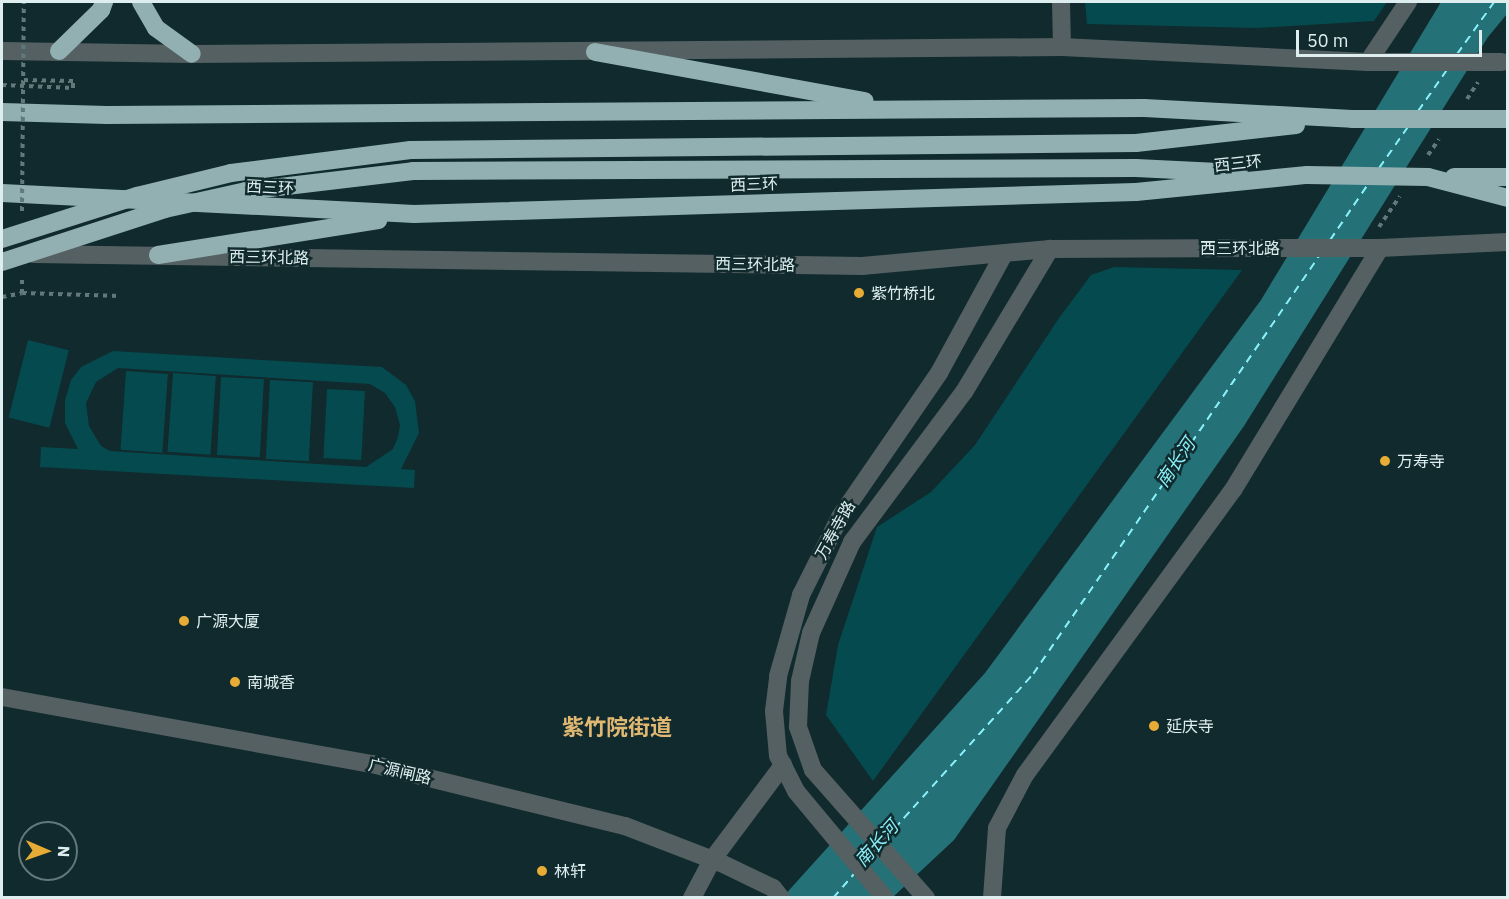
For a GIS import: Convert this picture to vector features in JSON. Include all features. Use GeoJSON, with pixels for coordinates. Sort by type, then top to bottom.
{"type":"FeatureCollection","features":[{"type":"Feature","properties":{"kind":"highway"},"geometry":{"type":"LineString","coordinates":[[59,51],[101,10],[104,2]]}},
{"type":"Feature","properties":{"kind":"highway"},"geometry":{"type":"LineString","coordinates":[[141,2],[156,28],[192,54]]}},
{"type":"Feature","properties":{"kind":"highway"},"geometry":{"type":"LineString","coordinates":[[595,51],[908,108]]}},
{"type":"Feature","properties":{"kind":"highway"},"geometry":{"type":"LineString","coordinates":[[2,112],[107,115],[1144,108],[1352,119],[1508,119]]}},
{"type":"Feature","properties":{"kind":"highway"},"geometry":{"type":"LineString","coordinates":[[2,239],[137,196],[231,173],[411,150],[1136,143],[1352,119]]}},
{"type":"Feature","properties":{"kind":"highway"},"geometry":{"type":"LineString","coordinates":[[2,262],[200,201],[246,191],[413,171],[1136,168],[1307,176]]}},
{"type":"Feature","properties":{"kind":"highway","name":"西三环"},"geometry":{"type":"LineString","coordinates":[[2,193],[414,214],[1136,192],[1307,176],[1508,177]]}},
{"type":"Feature","properties":{"kind":"highway"},"geometry":{"type":"LineString","coordinates":[[1428,177],[1508,198]]}},
{"type":"Feature","properties":{"kind":"highway"},"geometry":{"type":"LineString","coordinates":[[158,255],[414,214]]}},
{"type":"Feature","properties":{"kind":"street"},"geometry":{"type":"LineString","coordinates":[[1062,2],[1062,47]]}},
{"type":"Feature","properties":{"kind":"street"},"geometry":{"type":"LineString","coordinates":[[1368,62],[1408,2]]}},
{"type":"Feature","properties":{"kind":"street"},"geometry":{"type":"LineString","coordinates":[[2,51],[192,54],[1062,47],[1368,62],[1505,62]]}},
{"type":"Feature","properties":{"kind":"street","name":"西三环北路"},"geometry":{"type":"LineString","coordinates":[[2,253],[862,266],[1050,249],[1380,248],[1508,242]]}},
{"type":"Feature","properties":{"kind":"street"},"geometry":{"type":"LineString","coordinates":[[992,897],[998,828],[1025,775],[1233,489],[1380,248]]}},
{"type":"Feature","properties":{"kind":"street","name":"万寿寺路"},"geometry":{"type":"LineString","coordinates":[[922,893],[813,770],[798,727],[800,681],[811,633],[852,542],[964,392],[1050,249]]}},
{"type":"Feature","properties":{"kind":"street","name":"万寿寺路"},"geometry":{"type":"LineString","coordinates":[[885,897],[796,791],[778,756],[774,711],[778,676],[801,596],[840,517],[939,373],[1004,254]]}},
{"type":"Feature","properties":{"kind":"street","name":"广源闸路"},"geometry":{"type":"LineString","coordinates":[[2,697],[372,764],[625,826],[712,860],[777,893]]}},
{"type":"Feature","properties":{"kind":"street"},"geometry":{"type":"LineString","coordinates":[[692,897],[712,860],[783,765]]}},
{"type":"Feature","properties":{"kind":"path"},"geometry":{"type":"LineString","coordinates":[[22,222],[24,2]]}},
{"type":"Feature","properties":{"kind":"path"},"geometry":{"type":"LineString","coordinates":[[2,85],[73,88],[73,81],[23,80]]}},
{"type":"Feature","properties":{"kind":"path"},"geometry":{"type":"LineString","coordinates":[[22,270],[22,293]]}},
{"type":"Feature","properties":{"kind":"path"},"geometry":{"type":"LineString","coordinates":[[2,297],[22,293],[120,296]]}},
{"type":"Feature","properties":{"kind":"shaded area"},"geometry":{"type":"Polygon","coordinates":[[[1085,2],[1387,2],[1374,21],[1256,28],[1087,24],[1085,2]]]}},
{"type":"Feature","properties":{"kind":"shaded area"},"geometry":{"type":"Polygon","coordinates":[[[1114,267],[1242,270],[873,781],[826,715],[838,645],[877,527],[931,492],[975,445],[1059,318],[1091,275],[1114,267]]]}},
{"type":"Feature","properties":{"kind":"shaded area"},"geometry":{"type":"Polygon","coordinates":[[[28,340],[69,350],[49,428],[9,418],[28,340]]]}},
{"type":"Feature","properties":{"kind":"shaded area"},"geometry":{"type":"Polygon","coordinates":[[[113,351],[382,367],[406,385],[415,401],[419,433],[401,469],[415,470],[414,488],[40,467],[41,447],[78,449],[65,423],[65,400],[71,380],[81,367],[113,351]],[[118,368],[96,382],[86,403],[89,426],[101,446],[110,451],[366,467],[393,449],[400,425],[395,407],[385,393],[370,384],[118,368]]]}},
{"type":"Feature","properties":{"kind":"shaded area"},"geometry":{"type":"Polygon","coordinates":[[[126,371],[168,374],[162,453],[120,450],[126,371]]]}},
{"type":"Feature","properties":{"kind":"shaded area"},"geometry":{"type":"Polygon","coordinates":[[[173,373],[216,376],[210,455],[167,452],[173,373]]]}},
{"type":"Feature","properties":{"kind":"shaded area"},"geometry":{"type":"Polygon","coordinates":[[[221,377],[264,379],[260,457],[217,455],[221,377]]]}},
{"type":"Feature","properties":{"kind":"shaded area"},"geometry":{"type":"Polygon","coordinates":[[[270,380],[313,382],[309,461],[266,459],[270,380]]]}},
{"type":"Feature","properties":{"kind":"shaded area"},"geometry":{"type":"Polygon","coordinates":[[[327,389],[365,391],[361,460],[323,458],[327,389]]]}},
{"type":"Feature","properties":{"kind":"water","name":"南长河"},"geometry":{"type":"Polygon","coordinates":[[[1441,2],[1507,2],[1507,14],[1488,37],[1244,426],[954,840],[893,897],[782,898],[985,673],[1261,300],[1441,2]]]}},
{"type":"Feature","properties":{"kind":"ferry route"},"geometry":{"type":"LineString","coordinates":[[1457,54],[1494,2]]}},
{"type":"Feature","properties":{"kind":"ferry route"},"geometry":{"type":"LineString","coordinates":[[1418,111],[1446,71]]}},
{"type":"Feature","properties":{"kind":"ferry route"},"geometry":{"type":"LineString","coordinates":[[1379,168],[1407,128]]}},
{"type":"Feature","properties":{"kind":"ferry route"},"geometry":{"type":"LineString","coordinates":[[1330,240],[1368,184]]}},
{"type":"Feature","properties":{"kind":"ferry route"},"geometry":{"type":"LineString","coordinates":[[885,839],[1033,674],[1319,256]]}},
{"type":"Feature","properties":{"kind":"ferry route"},"geometry":{"type":"LineString","coordinates":[[865,861],[874,851]]}},
{"type":"Feature","properties":{"kind":"ferry route"},"geometry":{"type":"LineString","coordinates":[[833,898],[854,874]]}},
{"type":"Feature","properties":{"kind":"place","name":"紫竹桥北"},"geometry":{"type":"Point","coordinates":[859,293]}},
{"type":"Feature","properties":{"kind":"place","name":"万寿寺"},"geometry":{"type":"Point","coordinates":[1385,461]}},
{"type":"Feature","properties":{"kind":"place","name":"广源大厦"},"geometry":{"type":"Point","coordinates":[184,621]}},
{"type":"Feature","properties":{"kind":"place","name":"南城香"},"geometry":{"type":"Point","coordinates":[235,682]}},
{"type":"Feature","properties":{"kind":"place","name":"延庆寺"},"geometry":{"type":"Point","coordinates":[1154,726]}},
{"type":"Feature","properties":{"kind":"place","name":"林轩"},"geometry":{"type":"Point","coordinates":[542,871]}},
{"type":"Feature","properties":{"kind":"district","name":"紫竹院街道"},"geometry":{"type":"Point","coordinates":[617,727]}}]}
